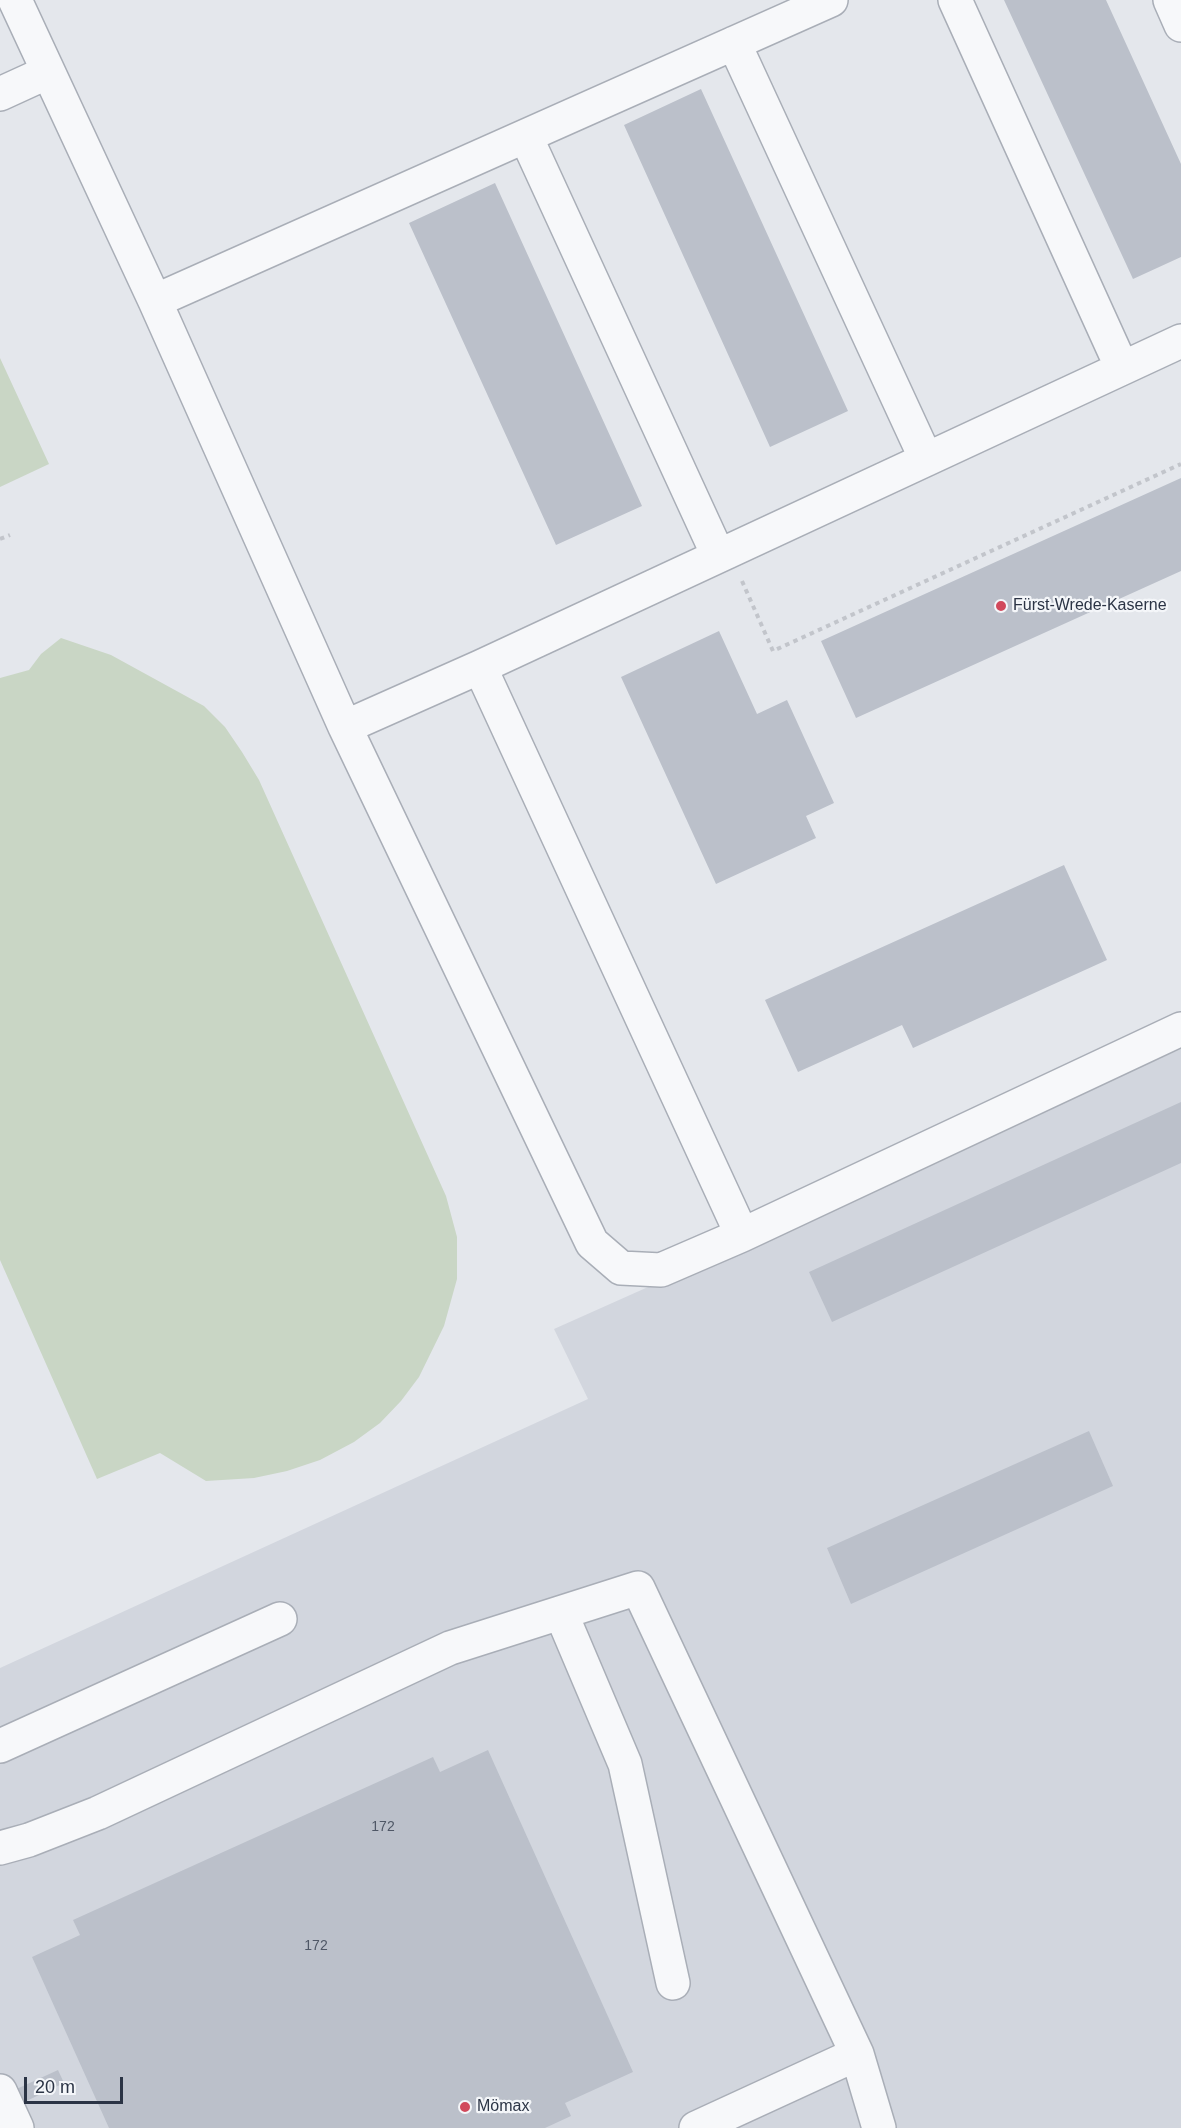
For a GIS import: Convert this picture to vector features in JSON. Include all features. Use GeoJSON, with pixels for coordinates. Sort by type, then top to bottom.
{"type":"FeatureCollection","features":[{"type":"Feature","properties":{"kind":"lane"},"geometry":{"type":"LineString","coordinates":[[15,0],[155,301],[345,727],[592,1244],[621,1268],[661,1270],[742,1235],[1181,1029]]}},
{"type":"Feature","properties":{"kind":"lane"},"geometry":{"type":"LineString","coordinates":[[155,301],[831,0]]}},
{"type":"Feature","properties":{"kind":"lane"},"geometry":{"type":"LineString","coordinates":[[955,0],[1122,368]]}},
{"type":"Feature","properties":{"kind":"lane"},"geometry":{"type":"LineString","coordinates":[[1170,0],[1181,25]]}},
{"type":"Feature","properties":{"kind":"lane"},"geometry":{"type":"LineString","coordinates":[[734,43],[926,459]]}},
{"type":"Feature","properties":{"kind":"lane"},"geometry":{"type":"LineString","coordinates":[[0,94],[48,72]]}},
{"type":"Feature","properties":{"kind":"lane"},"geometry":{"type":"LineString","coordinates":[[526,137],[723,553]]}},
{"type":"Feature","properties":{"kind":"lane"},"geometry":{"type":"LineString","coordinates":[[345,727],[480,667],[1181,341]]}},
{"type":"Feature","properties":{"kind":"lane"},"geometry":{"type":"LineString","coordinates":[[480,667],[742,1235]]}},
{"type":"Feature","properties":{"kind":"lane"},"geometry":{"type":"LineString","coordinates":[[0,1848],[29,1840],[98,1813],[450,1648],[638,1588],[857,2054],[879,2128]]}},
{"type":"Feature","properties":{"kind":"lane"},"geometry":{"type":"LineString","coordinates":[[561,1613],[625,1764],[673,1983]]}},
{"type":"Feature","properties":{"kind":"lane"},"geometry":{"type":"LineString","coordinates":[[0,1746],[280,1619]]}},
{"type":"Feature","properties":{"kind":"lane"},"geometry":{"type":"LineString","coordinates":[[696,2128],[857,2054]]}},
{"type":"Feature","properties":{"kind":"lane"},"geometry":{"type":"LineString","coordinates":[[0,2091],[17,2128]]}},
{"type":"Feature","properties":{"kind":"path"},"geometry":{"type":"LineString","coordinates":[[723,553],[773,651],[1181,464]]}},
{"type":"Feature","properties":{"kind":"path"},"geometry":{"type":"LineString","coordinates":[[0,539],[10,535]]}},
{"type":"Feature","properties":{"kind":"shaded area"},"geometry":{"type":"Polygon","coordinates":[[[1181,1049],[1181,2128],[0,2128],[0,1668],[588,1399],[554,1329],[1181,1049]]]}},
{"type":"Feature","properties":{"kind":"green space"},"geometry":{"type":"Polygon","coordinates":[[[0,358],[49,464],[0,487],[0,358]]]}},
{"type":"Feature","properties":{"kind":"green space"},"geometry":{"type":"Polygon","coordinates":[[[61,638],[111,655],[204,706],[225,727],[259,780],[446,1196],[457,1237],[457,1279],[444,1326],[419,1377],[380,1423],[354,1442],[320,1460],[287,1471],[254,1478],[206,1481],[160,1453],[97,1479],[0,1260],[0,678],[29,670],[41,654],[61,638]]]}},
{"type":"Feature","properties":{"kind":"building"},"geometry":{"type":"Polygon","coordinates":[[[1004,0],[1106,0],[1181,164],[1181,257],[1133,279],[1004,0]]]}},
{"type":"Feature","properties":{"kind":"building"},"geometry":{"type":"Polygon","coordinates":[[[701,89],[848,411],[770,447],[624,125],[701,89]]]}},
{"type":"Feature","properties":{"kind":"building"},"geometry":{"type":"Polygon","coordinates":[[[495,183],[642,506],[556,545],[409,223],[495,183]]]}},
{"type":"Feature","properties":{"kind":"building","name":"Fürst-Wrede-Kaserne"},"geometry":{"type":"Polygon","coordinates":[[[1181,478],[1181,571],[856,718],[821,641],[1181,478]]]}},
{"type":"Feature","properties":{"kind":"building"},"geometry":{"type":"Polygon","coordinates":[[[719,631],[757,714],[787,700],[834,803],[806,816],[816,838],[716,884],[621,677],[719,631]]]}},
{"type":"Feature","properties":{"kind":"building"},"geometry":{"type":"Polygon","coordinates":[[[1064,865],[1107,960],[913,1048],[902,1025],[798,1072],[765,1000],[1064,865]]]}},
{"type":"Feature","properties":{"kind":"building"},"geometry":{"type":"Polygon","coordinates":[[[1181,1102],[1181,1163],[832,1322],[809,1272],[1181,1102]]]}},
{"type":"Feature","properties":{"kind":"building"},"geometry":{"type":"Polygon","coordinates":[[[1089,1431],[1113,1486],[851,1604],[827,1548],[1089,1431]]]}},
{"type":"Feature","properties":{"kind":"building"},"geometry":{"type":"Polygon","coordinates":[[[488,1750],[633,2072],[565,2103],[571,2116],[545,2128],[109,2128],[32,1957],[80,1935],[73,1920],[433,1757],[440,1772],[488,1750]]]}},
{"type":"Feature","properties":{"kind":"building"},"geometry":{"type":"Polygon","coordinates":[[[58,2070],[64,2083],[16,2106],[10,2092],[58,2070]]]}},
{"type":"Feature","properties":{"kind":"place","name":"Fürst-Wrede-Kaserne"},"geometry":{"type":"Point","coordinates":[1001,606]}},
{"type":"Feature","properties":{"kind":"place","name":"Mömax"},"geometry":{"type":"Point","coordinates":[465,2107]}}]}
